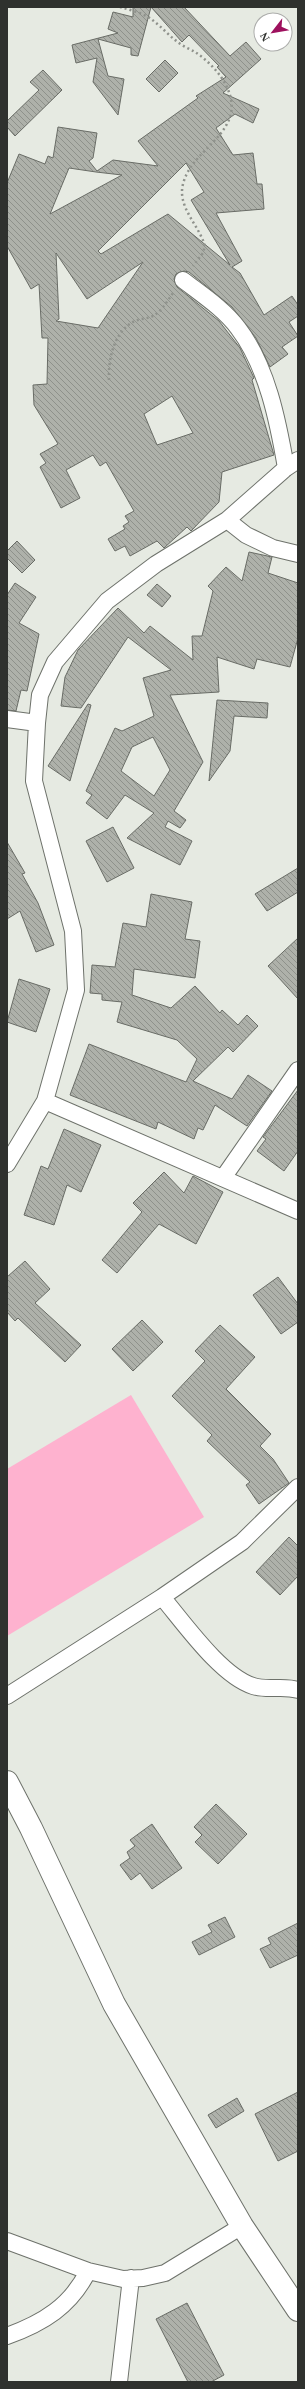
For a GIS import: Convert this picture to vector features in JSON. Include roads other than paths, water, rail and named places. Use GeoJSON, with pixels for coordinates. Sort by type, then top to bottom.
{"type":"FeatureCollection","features":[{"type":"Feature","properties":{"kind":"street"},"geometry":{"type":"LineString","coordinates":[[7,1164],[45,1100],[76,990],[73,931],[34,781],[36,723],[40,695],[55,662],[107,601],[156,564],[227,520],[292,464],[257,357],[238,327],[183,280]]}},
{"type":"Feature","properties":{"kind":"street"},"geometry":{"type":"LineString","coordinates":[[227,520],[246,535],[273,548],[298,554]]}},
{"type":"Feature","properties":{"kind":"street"},"geometry":{"type":"LineString","coordinates":[[7,719],[36,723]]}},
{"type":"Feature","properties":{"kind":"street"},"geometry":{"type":"LineString","coordinates":[[223,1178],[298,1070]]}},
{"type":"Feature","properties":{"kind":"street"},"geometry":{"type":"LineString","coordinates":[[45,1100],[298,1211]]}},
{"type":"Feature","properties":{"kind":"street"},"geometry":{"type":"LineString","coordinates":[[7,1696],[162,1597],[242,1542],[298,1487]]}},
{"type":"Feature","properties":{"kind":"street"},"geometry":{"type":"LineString","coordinates":[[162,1597],[223,1668],[240,1680],[253,1686],[268,1689],[290,1687],[298,1690]]}},
{"type":"Feature","properties":{"kind":"street"},"geometry":{"type":"LineString","coordinates":[[7,1782],[31,1828],[114,2004],[242,2226],[298,2310]]}},
{"type":"Feature","properties":{"kind":"street"},"geometry":{"type":"LineString","coordinates":[[7,2241],[88,2271],[123,2279],[165,2273],[242,2226]]}},
{"type":"Feature","properties":{"kind":"street"},"geometry":{"type":"LineString","coordinates":[[7,2336],[53,2315],[66,2304],[80,2287],[88,2271]]}},
{"type":"Feature","properties":{"kind":"street"},"geometry":{"type":"LineString","coordinates":[[119,2382],[131,2278]]}}]}
